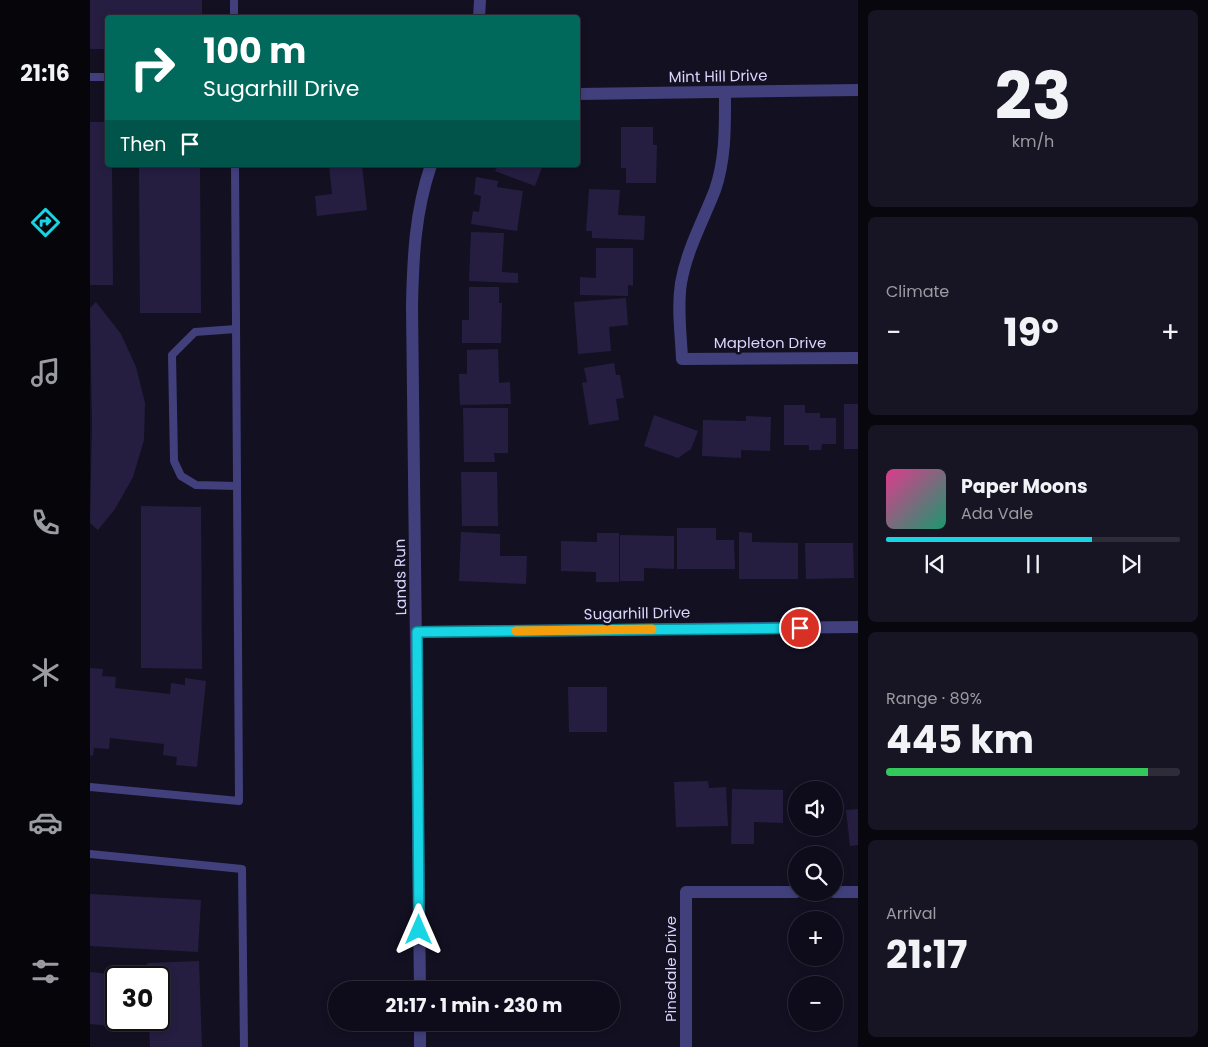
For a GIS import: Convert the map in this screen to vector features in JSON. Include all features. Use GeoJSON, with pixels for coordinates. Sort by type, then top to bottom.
{"type":"FeatureCollection","features":[{"type":"Feature","properties":{"kind":"street"},"geometry":{"type":"LineString","coordinates":[[479,15],[480,0]]}},
{"type":"Feature","properties":{"kind":"street","name":"Mint Hill Drive"},"geometry":{"type":"LineString","coordinates":[[580,94],[858,90]]}},
{"type":"Feature","properties":{"kind":"street","name":"Mapleton Drive"},"geometry":{"type":"LineString","coordinates":[[725,92],[724,150],[715,189],[690,245],[681,283],[679,303],[682,359],[858,358]]}},
{"type":"Feature","properties":{"kind":"street","name":"Lands Run"},"geometry":{"type":"LineString","coordinates":[[420,981],[413,246],[417,214],[430,167]]}},
{"type":"Feature","properties":{"kind":"street","name":"Sugarhill Drive"},"geometry":{"type":"LineString","coordinates":[[417,632],[858,627]]}},
{"type":"Feature","properties":{"kind":"street","name":"Pinedale Drive"},"geometry":{"type":"LineString","coordinates":[[686,1047],[686,892],[788,892]]}},
{"type":"Feature","properties":{"kind":"street"},"geometry":{"type":"LineString","coordinates":[[843,892],[858,892]]}},
{"type":"Feature","properties":{"kind":"street"},"geometry":{"type":"LineString","coordinates":[[420,1031],[420,1047]]}},
{"type":"Feature","properties":{"kind":"lane"},"geometry":{"type":"LineString","coordinates":[[234,0],[234,15]]}},
{"type":"Feature","properties":{"kind":"lane"},"geometry":{"type":"LineString","coordinates":[[90,77],[105,77]]}},
{"type":"Feature","properties":{"kind":"lane"},"geometry":{"type":"LineString","coordinates":[[90,787],[239,800],[235,167]]}},
{"type":"Feature","properties":{"kind":"lane"},"geometry":{"type":"LineString","coordinates":[[236,329],[194,332],[172,355],[174,461],[177,469],[181,476],[196,484],[237,486]]}},
{"type":"Feature","properties":{"kind":"lane"},"geometry":{"type":"LineString","coordinates":[[90,854],[242,869],[244,1047]]}},
{"type":"Feature","properties":{"kind":"building"},"geometry":{"type":"Polygon","coordinates":[[[90,0],[202,0],[202,15],[105,15],[105,49],[90,49],[90,0]]]}},
{"type":"Feature","properties":{"kind":"building"},"geometry":{"type":"Polygon","coordinates":[[[90,122],[105,122],[105,167],[112,167],[113,285],[90,285],[90,122]]]}},
{"type":"Feature","properties":{"kind":"building"},"geometry":{"type":"Polygon","coordinates":[[[621,127],[653,127],[653,145],[657,145],[656,183],[626,183],[626,168],[621,168],[621,127]]]}},
{"type":"Feature","properties":{"kind":"building"},"geometry":{"type":"Polygon","coordinates":[[[139,167],[200,167],[201,313],[140,313],[139,167]]]}},
{"type":"Feature","properties":{"kind":"building"},"geometry":{"type":"Polygon","coordinates":[[[329,167],[362,167],[367,210],[317,216],[315,196],[332,194],[329,167]]]}},
{"type":"Feature","properties":{"kind":"building"},"geometry":{"type":"Polygon","coordinates":[[[497,167],[542,167],[535,186],[495,171],[497,167]]]}},
{"type":"Feature","properties":{"kind":"building"},"geometry":{"type":"Polygon","coordinates":[[[476,177],[498,181],[497,187],[523,191],[517,231],[471,224],[473,211],[479,212],[481,196],[474,194],[476,177]]]}},
{"type":"Feature","properties":{"kind":"building"},"geometry":{"type":"Polygon","coordinates":[[[589,189],[620,190],[618,215],[645,216],[644,240],[592,238],[592,231],[586,231],[589,189]]]}},
{"type":"Feature","properties":{"kind":"building"},"geometry":{"type":"Polygon","coordinates":[[[471,232],[504,233],[502,272],[518,273],[518,283],[469,281],[471,232]]]}},
{"type":"Feature","properties":{"kind":"building"},"geometry":{"type":"Polygon","coordinates":[[[596,248],[633,248],[633,286],[628,285],[628,296],[580,295],[580,277],[596,278],[596,248]]]}},
{"type":"Feature","properties":{"kind":"building"},"geometry":{"type":"Polygon","coordinates":[[[469,287],[499,287],[499,303],[502,303],[501,343],[462,343],[462,320],[469,320],[469,287]]]}},
{"type":"Feature","properties":{"kind":"building"},"geometry":{"type":"Polygon","coordinates":[[[626,298],[628,325],[609,327],[611,351],[578,354],[574,302],[626,298]]]}},
{"type":"Feature","properties":{"kind":"building"},"geometry":{"type":"Polygon","coordinates":[[[96,302],[121,334],[136,367],[145,403],[144,440],[133,477],[115,509],[98,530],[90,523],[92,424],[90,308],[96,302]]]}},
{"type":"Feature","properties":{"kind":"building"},"geometry":{"type":"Polygon","coordinates":[[[498,349],[499,383],[510,382],[511,404],[460,405],[459,374],[467,374],[467,350],[498,349]]]}},
{"type":"Feature","properties":{"kind":"building"},"geometry":{"type":"Polygon","coordinates":[[[614,363],[616,375],[620,375],[624,398],[616,399],[619,420],[589,425],[582,383],[587,382],[584,368],[614,363]]]}},
{"type":"Feature","properties":{"kind":"building"},"geometry":{"type":"Polygon","coordinates":[[[844,404],[858,404],[858,449],[844,449],[844,404]]]}},
{"type":"Feature","properties":{"kind":"building"},"geometry":{"type":"Polygon","coordinates":[[[784,405],[805,405],[805,413],[820,413],[820,418],[836,418],[836,444],[822,444],[821,450],[809,450],[809,445],[784,445],[784,405]]]}},
{"type":"Feature","properties":{"kind":"building"},"geometry":{"type":"Polygon","coordinates":[[[463,408],[508,408],[508,453],[494,453],[495,462],[464,462],[463,408]]]}},
{"type":"Feature","properties":{"kind":"building"},"geometry":{"type":"Polygon","coordinates":[[[654,415],[698,431],[691,449],[678,458],[644,446],[654,415]]]}},
{"type":"Feature","properties":{"kind":"building"},"geometry":{"type":"Polygon","coordinates":[[[746,416],[771,417],[770,451],[741,450],[741,458],[702,456],[703,420],[746,421],[746,416]]]}},
{"type":"Feature","properties":{"kind":"building"},"geometry":{"type":"Polygon","coordinates":[[[461,472],[497,472],[498,526],[462,526],[461,472]]]}},
{"type":"Feature","properties":{"kind":"building"},"geometry":{"type":"Polygon","coordinates":[[[141,506],[201,507],[202,669],[141,668],[141,506]]]}},
{"type":"Feature","properties":{"kind":"building"},"geometry":{"type":"Polygon","coordinates":[[[677,528],[716,528],[716,540],[734,540],[735,569],[677,569],[677,528]]]}},
{"type":"Feature","properties":{"kind":"building"},"geometry":{"type":"Polygon","coordinates":[[[461,532],[500,534],[500,556],[527,556],[526,584],[459,581],[461,532]]]}},
{"type":"Feature","properties":{"kind":"building"},"geometry":{"type":"Polygon","coordinates":[[[739,532],[752,533],[752,542],[798,543],[798,579],[739,579],[739,532]]]}},
{"type":"Feature","properties":{"kind":"building"},"geometry":{"type":"Polygon","coordinates":[[[597,533],[619,533],[619,582],[596,582],[596,572],[561,571],[561,541],[597,542],[597,533]]]}},
{"type":"Feature","properties":{"kind":"building"},"geometry":{"type":"Polygon","coordinates":[[[620,535],[674,536],[674,569],[644,568],[644,581],[620,581],[620,535]]]}},
{"type":"Feature","properties":{"kind":"building"},"geometry":{"type":"Polygon","coordinates":[[[805,543],[853,543],[854,578],[806,579],[805,543]]]}},
{"type":"Feature","properties":{"kind":"building"},"geometry":{"type":"Polygon","coordinates":[[[90,668],[103,669],[102,676],[116,677],[115,688],[170,694],[171,683],[185,685],[185,678],[206,681],[197,767],[176,765],[177,757],[163,755],[164,744],[110,738],[109,749],[94,748],[93,756],[90,755],[90,668]]]}},
{"type":"Feature","properties":{"kind":"building"},"geometry":{"type":"Polygon","coordinates":[[[568,687],[607,687],[607,732],[569,732],[568,687]]]}},
{"type":"Feature","properties":{"kind":"building"},"geometry":{"type":"Polygon","coordinates":[[[708,781],[709,788],[726,787],[728,826],[676,827],[674,782],[708,781]]]}},
{"type":"Feature","properties":{"kind":"building"},"geometry":{"type":"Polygon","coordinates":[[[732,789],[783,790],[783,823],[754,822],[754,844],[731,844],[732,789]]]}},
{"type":"Feature","properties":{"kind":"building"},"geometry":{"type":"Polygon","coordinates":[[[858,809],[858,845],[850,846],[846,810],[858,809]]]}},
{"type":"Feature","properties":{"kind":"building"},"geometry":{"type":"Polygon","coordinates":[[[90,894],[201,900],[198,952],[90,946],[90,894]]]}},
{"type":"Feature","properties":{"kind":"building"},"geometry":{"type":"Polygon","coordinates":[[[199,961],[202,1047],[150,1047],[149,1031],[170,1031],[170,966],[147,966],[147,963],[199,961]]]}},
{"type":"Feature","properties":{"kind":"building"},"geometry":{"type":"Polygon","coordinates":[[[90,972],[105,973],[105,1026],[90,1024],[90,972]]]}},
{"type":"Feature","properties":{"kind":"slow traffic"},"geometry":{"type":"LineString","coordinates":[[516,631],[652,629]]}},
{"type":"Feature","properties":{"kind":"route"},"geometry":{"type":"LineString","coordinates":[[419,930],[417,632],[800,628]]}}]}
